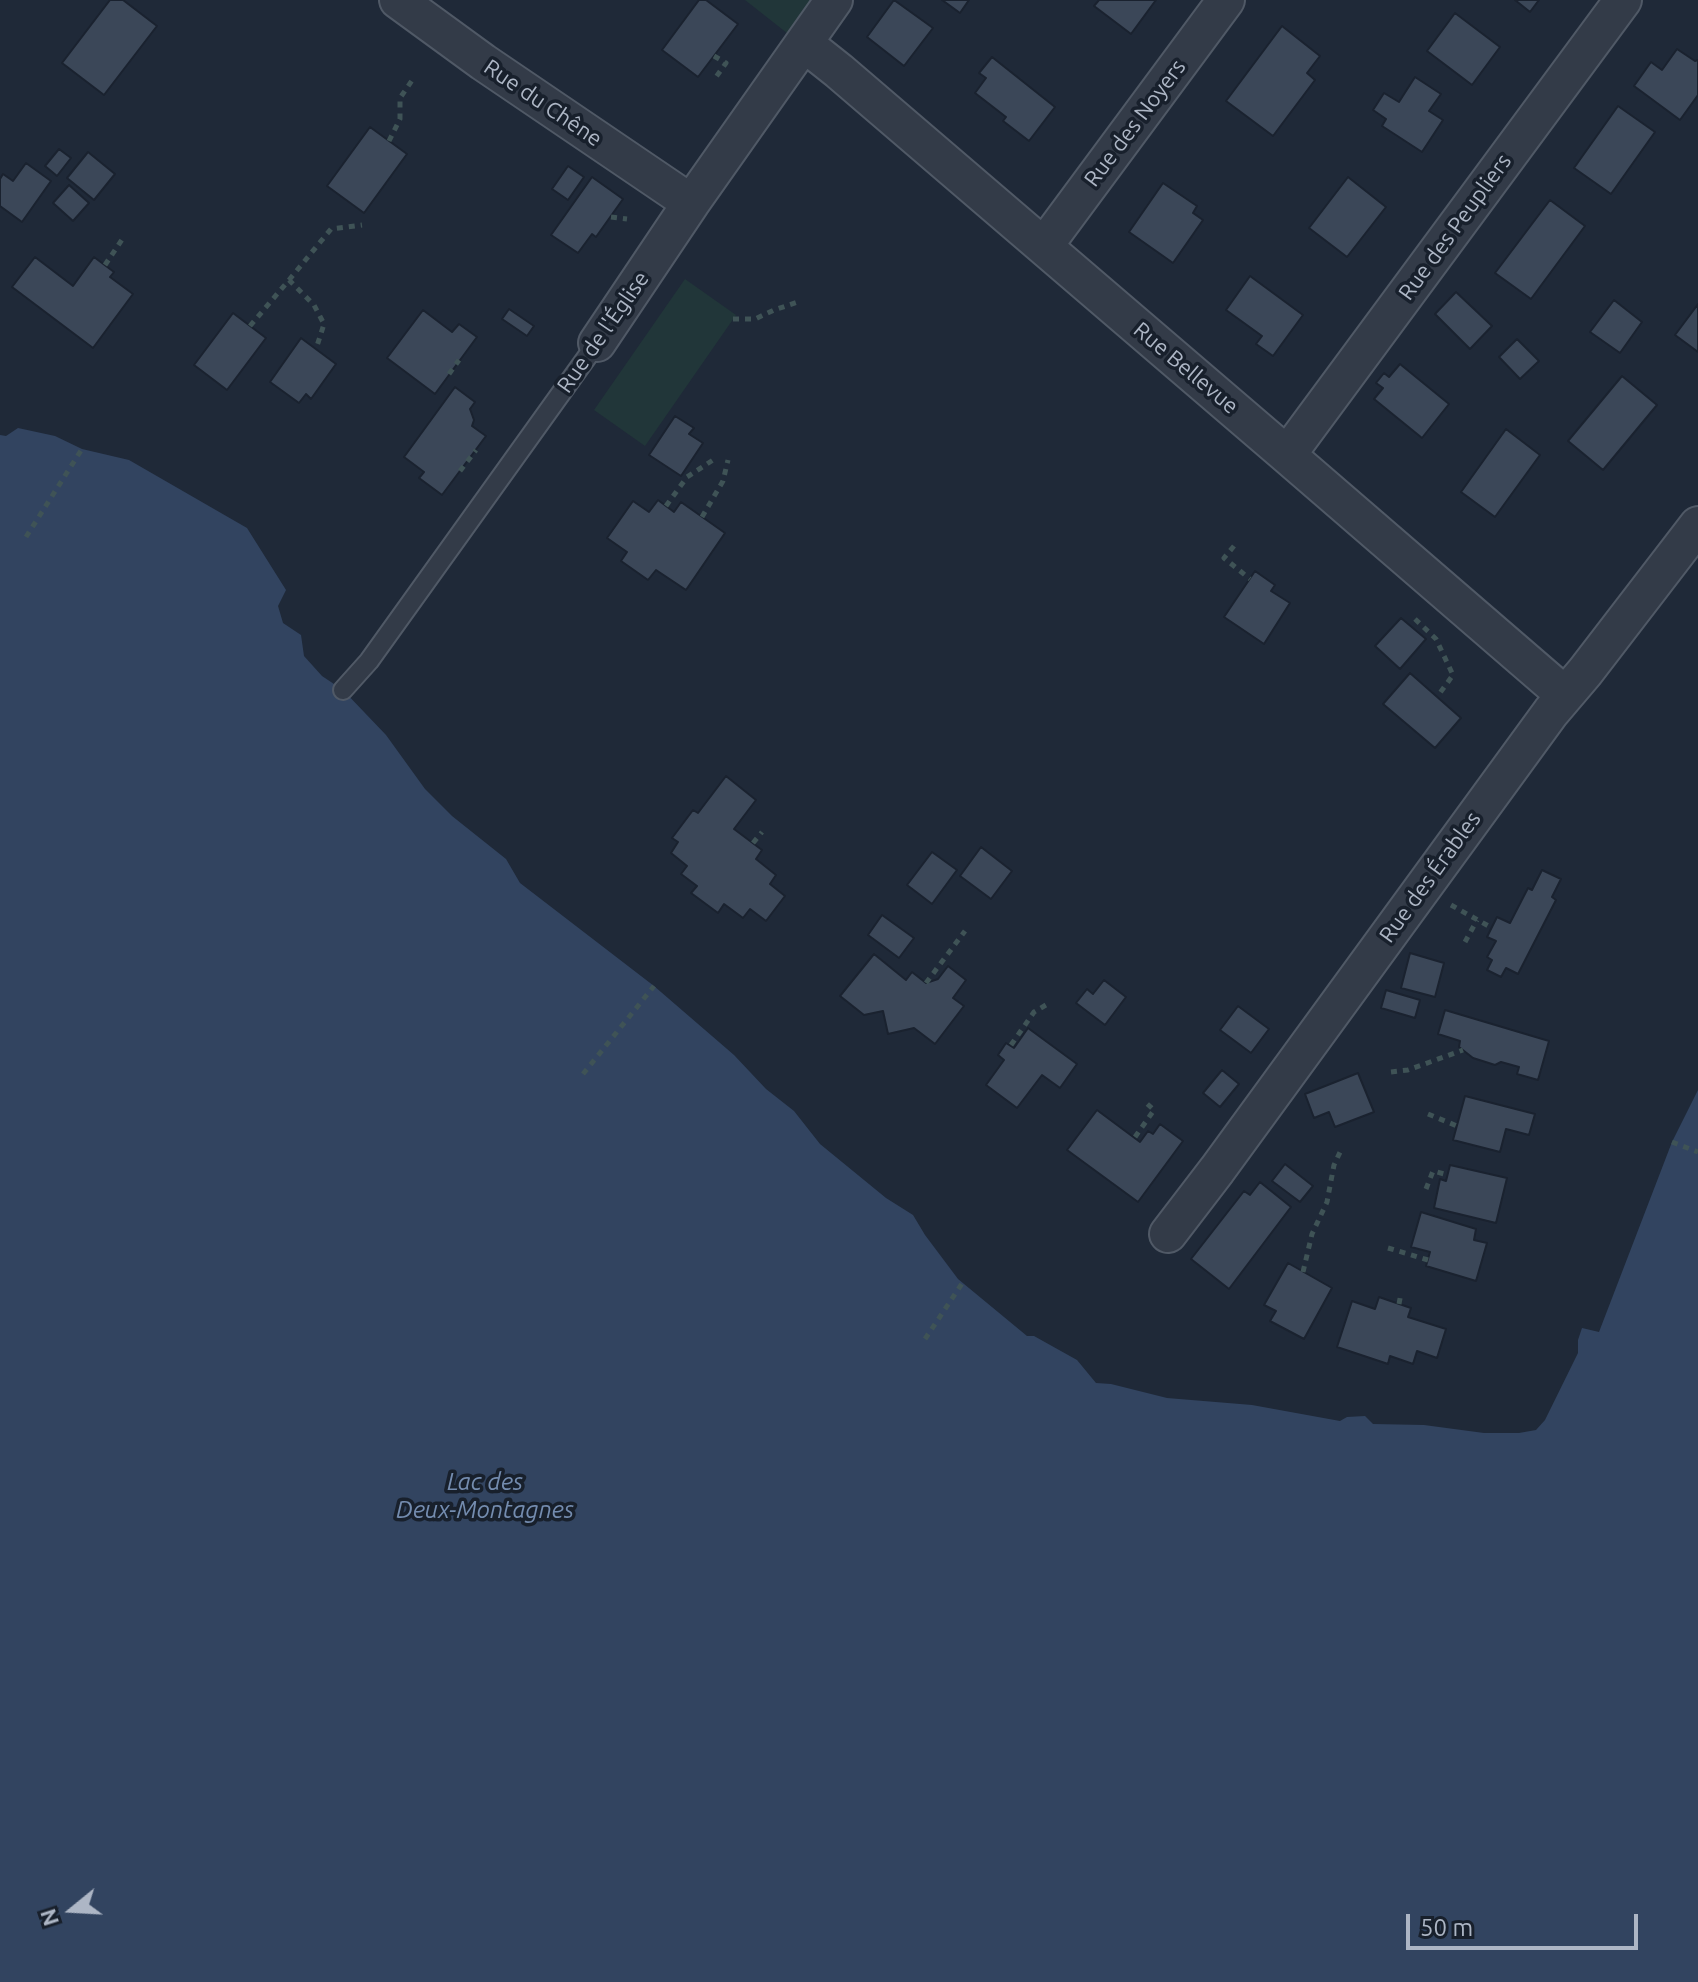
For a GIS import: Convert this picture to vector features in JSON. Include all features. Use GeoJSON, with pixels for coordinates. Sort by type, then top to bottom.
{"type":"FeatureCollection","features":[{"type":"Feature","properties":{"kind":"street","name":"Rue du Chêne"},"geometry":{"type":"LineString","coordinates":[[398,0],[483,62],[691,203]]}},
{"type":"Feature","properties":{"kind":"street","name":"Rue de l'Église"},"geometry":{"type":"LineString","coordinates":[[597,343],[834,0]]}},
{"type":"Feature","properties":{"kind":"street","name":"Rue des Noyers"},"geometry":{"type":"LineString","coordinates":[[1044,246],[1226,0]]}},
{"type":"Feature","properties":{"kind":"street","name":"Rue des Peupliers"},"geometry":{"type":"LineString","coordinates":[[1287,455],[1623,0]]}},
{"type":"Feature","properties":{"kind":"street","name":"Rue Bellevue"},"geometry":{"type":"LineString","coordinates":[[805,44],[1565,695]]}},
{"type":"Feature","properties":{"kind":"street","name":"Rue des Érables"},"geometry":{"type":"LineString","coordinates":[[1168,1234],[1551,712],[1698,525]]}},
{"type":"Feature","properties":{"kind":"lane","name":"Rue de l'Église"},"geometry":{"type":"LineString","coordinates":[[343,690],[369,661],[597,343]]}},
{"type":"Feature","properties":{"kind":"path"},"geometry":{"type":"LineString","coordinates":[[714,56],[726,63],[716,77]]}},
{"type":"Feature","properties":{"kind":"path"},"geometry":{"type":"LineString","coordinates":[[389,141],[400,119],[400,98],[413,79]]}},
{"type":"Feature","properties":{"kind":"path"},"geometry":{"type":"LineString","coordinates":[[611,217],[627,219]]}},
{"type":"Feature","properties":{"kind":"path"},"geometry":{"type":"LineString","coordinates":[[250,326],[331,229],[362,225]]}},
{"type":"Feature","properties":{"kind":"path"},"geometry":{"type":"LineString","coordinates":[[105,265],[123,238]]}},
{"type":"Feature","properties":{"kind":"path"},"geometry":{"type":"LineString","coordinates":[[289,280],[314,305],[324,324],[316,349]]}},
{"type":"Feature","properties":{"kind":"path"},"geometry":{"type":"LineString","coordinates":[[733,319],[755,319],[801,301]]}},
{"type":"Feature","properties":{"kind":"path"},"geometry":{"type":"LineString","coordinates":[[449,374],[459,360]]}},
{"type":"Feature","properties":{"kind":"path"},"geometry":{"type":"LineString","coordinates":[[26,537],[82,449]]}},
{"type":"Feature","properties":{"kind":"path"},"geometry":{"type":"LineString","coordinates":[[460,471],[476,450]]}},
{"type":"Feature","properties":{"kind":"path"},"geometry":{"type":"LineString","coordinates":[[666,506],[687,477],[713,460]]}},
{"type":"Feature","properties":{"kind":"path"},"geometry":{"type":"LineString","coordinates":[[702,517],[723,481],[728,460]]}},
{"type":"Feature","properties":{"kind":"path"},"geometry":{"type":"LineString","coordinates":[[1234,546],[1224,558],[1250,579]]}},
{"type":"Feature","properties":{"kind":"path"},"geometry":{"type":"LineString","coordinates":[[1415,619],[1436,639],[1453,675],[1437,697]]}},
{"type":"Feature","properties":{"kind":"path"},"geometry":{"type":"LineString","coordinates":[[753,843],[762,832]]}},
{"type":"Feature","properties":{"kind":"path"},"geometry":{"type":"LineString","coordinates":[[1426,883],[1449,904],[1492,928]]}},
{"type":"Feature","properties":{"kind":"path"},"geometry":{"type":"LineString","coordinates":[[1465,942],[1477,920]]}},
{"type":"Feature","properties":{"kind":"path"},"geometry":{"type":"LineString","coordinates":[[926,983],[965,931]]}},
{"type":"Feature","properties":{"kind":"path"},"geometry":{"type":"LineString","coordinates":[[583,1074],[654,986]]}},
{"type":"Feature","properties":{"kind":"path"},"geometry":{"type":"LineString","coordinates":[[1011,1045],[1034,1012],[1051,1002]]}},
{"type":"Feature","properties":{"kind":"path"},"geometry":{"type":"LineString","coordinates":[[1391,1072],[1408,1070],[1463,1050]]}},
{"type":"Feature","properties":{"kind":"path"},"geometry":{"type":"LineString","coordinates":[[1135,1137],[1154,1110],[1144,1101]]}},
{"type":"Feature","properties":{"kind":"path"},"geometry":{"type":"LineString","coordinates":[[1428,1114],[1457,1126]]}},
{"type":"Feature","properties":{"kind":"path"},"geometry":{"type":"LineString","coordinates":[[1672,1142],[1698,1152]]}},
{"type":"Feature","properties":{"kind":"path"},"geometry":{"type":"LineString","coordinates":[[1303,1272],[1312,1234],[1327,1202],[1334,1165],[1342,1148]]}},
{"type":"Feature","properties":{"kind":"path"},"geometry":{"type":"LineString","coordinates":[[1426,1189],[1433,1171],[1448,1175]]}},
{"type":"Feature","properties":{"kind":"path"},"geometry":{"type":"LineString","coordinates":[[1388,1248],[1428,1260]]}},
{"type":"Feature","properties":{"kind":"path"},"geometry":{"type":"LineString","coordinates":[[925,1339],[963,1282]]}},
{"type":"Feature","properties":{"kind":"path"},"geometry":{"type":"LineString","coordinates":[[1399,1304],[1401,1293]]}},
{"type":"Feature","properties":{"kind":"green space"},"geometry":{"type":"Polygon","coordinates":[[[745,0],[817,0],[792,37],[745,0]]]}},
{"type":"Feature","properties":{"kind":"green space"},"geometry":{"type":"Polygon","coordinates":[[[685,279],[736,315],[645,446],[594,410],[685,279]]]}},
{"type":"Feature","properties":{"kind":"water","name":"Lac des Deux-Montagnes"},"geometry":{"type":"Polygon","coordinates":[[[18,428],[55,436],[82,449],[129,460],[247,528],[286,590],[278,606],[283,623],[301,635],[304,656],[322,676],[343,690],[386,735],[425,789],[452,816],[506,859],[520,883],[654,986],[794,1111],[820,1144],[886,1198],[913,1215],[958,1279],[1027,1336],[1034,1336],[1077,1360],[1096,1383],[1167,1398],[1252,1405],[1340,1421],[1347,1417],[1365,1416],[1373,1424],[1424,1425],[1484,1433],[1536,1430],[1545,1420],[1578,1353],[1582,1328],[1599,1332],[1672,1142],[1698,1090],[1698,1982],[0,1982],[0,435],[6,436],[18,428]]]}},
{"type":"Feature","properties":{"kind":"building"},"geometry":{"type":"Polygon","coordinates":[[[110,0],[123,0],[157,26],[104,95],[62,63],[110,0]]]}},
{"type":"Feature","properties":{"kind":"building"},"geometry":{"type":"Polygon","coordinates":[[[699,0],[706,0],[738,24],[698,77],[662,50],[699,0]]]}},
{"type":"Feature","properties":{"kind":"building"},"geometry":{"type":"Polygon","coordinates":[[[894,0],[933,28],[904,66],[867,37],[894,0]]]}},
{"type":"Feature","properties":{"kind":"building"},"geometry":{"type":"Polygon","coordinates":[[[942,0],[969,0],[960,13],[942,0]]]}},
{"type":"Feature","properties":{"kind":"building"},"geometry":{"type":"Polygon","coordinates":[[[1099,0],[1156,0],[1131,34],[1094,6],[1099,0]]]}},
{"type":"Feature","properties":{"kind":"building"},"geometry":{"type":"Polygon","coordinates":[[[1515,0],[1539,0],[1530,12],[1515,0]]]}},
{"type":"Feature","properties":{"kind":"building"},"geometry":{"type":"Polygon","coordinates":[[[1455,13],[1500,47],[1472,85],[1427,51],[1455,13]]]}},
{"type":"Feature","properties":{"kind":"building"},"geometry":{"type":"Polygon","coordinates":[[[1282,26],[1320,56],[1307,73],[1315,80],[1273,136],[1226,101],[1282,26]]]}},
{"type":"Feature","properties":{"kind":"building"},"geometry":{"type":"Polygon","coordinates":[[[1677,49],[1698,60],[1698,95],[1680,120],[1634,86],[1651,62],[1662,70],[1677,49]]]}},
{"type":"Feature","properties":{"kind":"building"},"geometry":{"type":"Polygon","coordinates":[[[992,57],[1055,107],[1029,141],[1003,121],[1006,117],[975,93],[986,78],[979,73],[992,57]]]}},
{"type":"Feature","properties":{"kind":"building"},"geometry":{"type":"Polygon","coordinates":[[[1415,77],[1441,94],[1429,111],[1443,120],[1422,152],[1382,126],[1386,119],[1373,110],[1384,93],[1399,102],[1415,77]]]}},
{"type":"Feature","properties":{"kind":"building"},"geometry":{"type":"Polygon","coordinates":[[[1618,106],[1655,132],[1611,194],[1574,168],[1618,106]]]}},
{"type":"Feature","properties":{"kind":"building"},"geometry":{"type":"Polygon","coordinates":[[[370,127],[407,154],[364,213],[327,186],[370,127]]]}},
{"type":"Feature","properties":{"kind":"building"},"geometry":{"type":"Polygon","coordinates":[[[59,149],[71,158],[57,176],[45,166],[59,149]]]}},
{"type":"Feature","properties":{"kind":"building"},"geometry":{"type":"Polygon","coordinates":[[[88,152],[115,174],[94,200],[67,178],[88,152]]]}},
{"type":"Feature","properties":{"kind":"building"},"geometry":{"type":"Polygon","coordinates":[[[26,163],[51,181],[22,222],[0,206],[0,179],[3,174],[13,181],[26,163]]]}},
{"type":"Feature","properties":{"kind":"building"},"geometry":{"type":"Polygon","coordinates":[[[568,166],[584,177],[568,200],[552,189],[568,166]]]}},
{"type":"Feature","properties":{"kind":"building"},"geometry":{"type":"Polygon","coordinates":[[[592,177],[623,199],[596,237],[592,234],[578,253],[551,235],[592,177]]]}},
{"type":"Feature","properties":{"kind":"building"},"geometry":{"type":"Polygon","coordinates":[[[1348,177],[1386,207],[1347,257],[1309,228],[1348,177]]]}},
{"type":"Feature","properties":{"kind":"building"},"geometry":{"type":"Polygon","coordinates":[[[1163,183],[1197,206],[1193,213],[1203,220],[1173,263],[1129,232],[1163,183]]]}},
{"type":"Feature","properties":{"kind":"building"},"geometry":{"type":"Polygon","coordinates":[[[69,185],[89,203],[73,221],[53,203],[69,185]]]}},
{"type":"Feature","properties":{"kind":"building"},"geometry":{"type":"Polygon","coordinates":[[[1550,200],[1585,226],[1531,299],[1495,273],[1550,200]]]}},
{"type":"Feature","properties":{"kind":"building"},"geometry":{"type":"Polygon","coordinates":[[[35,257],[73,286],[94,257],[114,272],[110,277],[133,294],[93,348],[12,287],[35,257]]]}},
{"type":"Feature","properties":{"kind":"building"},"geometry":{"type":"Polygon","coordinates":[[[1250,276],[1303,315],[1273,356],[1256,344],[1262,336],[1226,310],[1250,276]]]}},
{"type":"Feature","properties":{"kind":"building"},"geometry":{"type":"Polygon","coordinates":[[[1456,292],[1492,326],[1470,349],[1435,314],[1456,292]]]}},
{"type":"Feature","properties":{"kind":"building"},"geometry":{"type":"Polygon","coordinates":[[[1614,300],[1642,322],[1620,353],[1590,332],[1614,300]]]}},
{"type":"Feature","properties":{"kind":"building"},"geometry":{"type":"Polygon","coordinates":[[[1698,304],[1698,352],[1675,335],[1698,304]]]}},
{"type":"Feature","properties":{"kind":"building"},"geometry":{"type":"Polygon","coordinates":[[[509,309],[534,326],[527,336],[502,319],[509,309]]]}},
{"type":"Feature","properties":{"kind":"building"},"geometry":{"type":"Polygon","coordinates":[[[423,310],[452,332],[459,324],[477,337],[435,394],[387,358],[423,310]]]}},
{"type":"Feature","properties":{"kind":"building"},"geometry":{"type":"Polygon","coordinates":[[[233,313],[266,338],[227,390],[194,365],[233,313]]]}},
{"type":"Feature","properties":{"kind":"building"},"geometry":{"type":"Polygon","coordinates":[[[301,338],[336,364],[311,399],[306,394],[299,403],[270,382],[301,338]]]}},
{"type":"Feature","properties":{"kind":"building"},"geometry":{"type":"Polygon","coordinates":[[[1517,339],[1539,361],[1520,379],[1499,357],[1517,339]]]}},
{"type":"Feature","properties":{"kind":"building"},"geometry":{"type":"Polygon","coordinates":[[[1400,364],[1449,404],[1422,438],[1374,399],[1383,388],[1376,383],[1384,373],[1389,377],[1400,364]]]}},
{"type":"Feature","properties":{"kind":"building"},"geometry":{"type":"Polygon","coordinates":[[[1622,376],[1657,405],[1603,470],[1568,441],[1622,376]]]}},
{"type":"Feature","properties":{"kind":"building"},"geometry":{"type":"Polygon","coordinates":[[[455,387],[475,402],[470,409],[474,420],[472,426],[486,436],[442,495],[419,478],[424,472],[404,457],[455,387]]]}},
{"type":"Feature","properties":{"kind":"building"},"geometry":{"type":"Polygon","coordinates":[[[675,416],[694,428],[689,434],[703,443],[681,476],[649,455],[675,416]]]}},
{"type":"Feature","properties":{"kind":"building"},"geometry":{"type":"Polygon","coordinates":[[[1506,429],[1540,455],[1495,517],[1461,492],[1506,429]]]}},
{"type":"Feature","properties":{"kind":"building"},"geometry":{"type":"Polygon","coordinates":[[[658,500],[674,512],[681,502],[725,533],[686,590],[656,570],[648,580],[621,561],[627,552],[607,538],[633,501],[649,512],[658,500]]]}},
{"type":"Feature","properties":{"kind":"building"},"geometry":{"type":"Polygon","coordinates":[[[1255,571],[1275,585],[1271,591],[1290,603],[1264,644],[1224,617],[1255,571]]]}},
{"type":"Feature","properties":{"kind":"building"},"geometry":{"type":"Polygon","coordinates":[[[1401,618],[1426,639],[1400,669],[1375,646],[1401,618]]]}},
{"type":"Feature","properties":{"kind":"building"},"geometry":{"type":"Polygon","coordinates":[[[1410,673],[1461,718],[1435,748],[1383,704],[1410,673]]]}},
{"type":"Feature","properties":{"kind":"building"},"geometry":{"type":"Polygon","coordinates":[[[726,776],[756,800],[734,829],[762,850],[756,859],[776,875],[770,884],[785,896],[766,921],[750,909],[743,918],[724,904],[718,913],[691,893],[697,886],[681,874],[687,866],[671,853],[678,842],[672,838],[693,810],[698,813],[726,776]]]}},
{"type":"Feature","properties":{"kind":"building"},"geometry":{"type":"Polygon","coordinates":[[[981,847],[1012,871],[991,899],[960,876],[981,847]]]}},
{"type":"Feature","properties":{"kind":"building"},"geometry":{"type":"Polygon","coordinates":[[[932,852],[957,870],[932,904],[907,885],[932,852]]]}},
{"type":"Feature","properties":{"kind":"building"},"geometry":{"type":"Polygon","coordinates":[[[1542,870],[1561,879],[1552,897],[1556,900],[1518,974],[1506,968],[1501,977],[1487,970],[1492,960],[1487,957],[1496,941],[1487,937],[1497,917],[1510,923],[1528,888],[1532,890],[1542,870]]]}},
{"type":"Feature","properties":{"kind":"building"},"geometry":{"type":"Polygon","coordinates":[[[882,915],[914,938],[899,958],[868,935],[882,915]]]}},
{"type":"Feature","properties":{"kind":"building"},"geometry":{"type":"Polygon","coordinates":[[[1410,953],[1444,963],[1435,997],[1401,988],[1410,953]]]}},
{"type":"Feature","properties":{"kind":"building"},"geometry":{"type":"Polygon","coordinates":[[[874,954],[906,980],[912,972],[926,983],[938,979],[948,966],[966,980],[953,998],[964,1006],[935,1044],[914,1028],[888,1034],[883,1011],[864,1015],[840,996],[874,954]]]}},
{"type":"Feature","properties":{"kind":"building"},"geometry":{"type":"Polygon","coordinates":[[[1104,980],[1126,997],[1105,1025],[1076,1003],[1087,989],[1093,994],[1104,980]]]}},
{"type":"Feature","properties":{"kind":"building"},"geometry":{"type":"Polygon","coordinates":[[[1386,990],[1420,1000],[1415,1018],[1381,1008],[1386,990]]]}},
{"type":"Feature","properties":{"kind":"building"},"geometry":{"type":"Polygon","coordinates":[[[1238,1006],[1269,1029],[1251,1053],[1220,1030],[1238,1006]]]}},
{"type":"Feature","properties":{"kind":"building"},"geometry":{"type":"Polygon","coordinates":[[[1445,1010],[1549,1041],[1538,1080],[1517,1074],[1519,1067],[1501,1062],[1495,1065],[1473,1058],[1459,1047],[1460,1041],[1438,1034],[1445,1010]]]}},
{"type":"Feature","properties":{"kind":"building"},"geometry":{"type":"Polygon","coordinates":[[[1028,1028],[1077,1064],[1060,1088],[1042,1075],[1017,1108],[986,1085],[1004,1060],[998,1055],[1006,1043],[1014,1048],[1028,1028]]]}},
{"type":"Feature","properties":{"kind":"building"},"geometry":{"type":"Polygon","coordinates":[[[1222,1070],[1239,1084],[1220,1107],[1203,1093],[1222,1070]]]}},
{"type":"Feature","properties":{"kind":"building"},"geometry":{"type":"Polygon","coordinates":[[[1358,1073],[1374,1112],[1335,1127],[1329,1112],[1314,1118],[1305,1094],[1358,1073]]]}},
{"type":"Feature","properties":{"kind":"building"},"geometry":{"type":"Polygon","coordinates":[[[1465,1096],[1535,1114],[1529,1135],[1506,1129],[1500,1152],[1453,1140],[1465,1096]]]}},
{"type":"Feature","properties":{"kind":"building"},"geometry":{"type":"Polygon","coordinates":[[[1097,1110],[1140,1142],[1148,1131],[1153,1134],[1160,1124],[1183,1141],[1138,1202],[1067,1150],[1097,1110]]]}},
{"type":"Feature","properties":{"kind":"building"},"geometry":{"type":"Polygon","coordinates":[[[1285,1164],[1313,1186],[1300,1202],[1272,1181],[1285,1164]]]}},
{"type":"Feature","properties":{"kind":"building"},"geometry":{"type":"Polygon","coordinates":[[[1450,1165],[1507,1178],[1496,1223],[1434,1208],[1440,1179],[1446,1181],[1450,1165]]]}},
{"type":"Feature","properties":{"kind":"building"},"geometry":{"type":"Polygon","coordinates":[[[1260,1182],[1291,1207],[1229,1289],[1191,1259],[1244,1191],[1250,1195],[1260,1182]]]}},
{"type":"Feature","properties":{"kind":"building"},"geometry":{"type":"Polygon","coordinates":[[[1421,1212],[1476,1229],[1474,1240],[1487,1243],[1476,1281],[1426,1266],[1430,1252],[1411,1247],[1421,1212]]]}},
{"type":"Feature","properties":{"kind":"building"},"geometry":{"type":"Polygon","coordinates":[[[1288,1263],[1332,1288],[1304,1339],[1270,1321],[1276,1311],[1264,1305],[1288,1263]]]}},
{"type":"Feature","properties":{"kind":"building"},"geometry":{"type":"Polygon","coordinates":[[[1379,1297],[1411,1308],[1408,1317],[1446,1329],[1437,1358],[1417,1351],[1413,1364],[1390,1356],[1388,1364],[1337,1347],[1352,1301],[1375,1309],[1379,1297]]]}}]}
